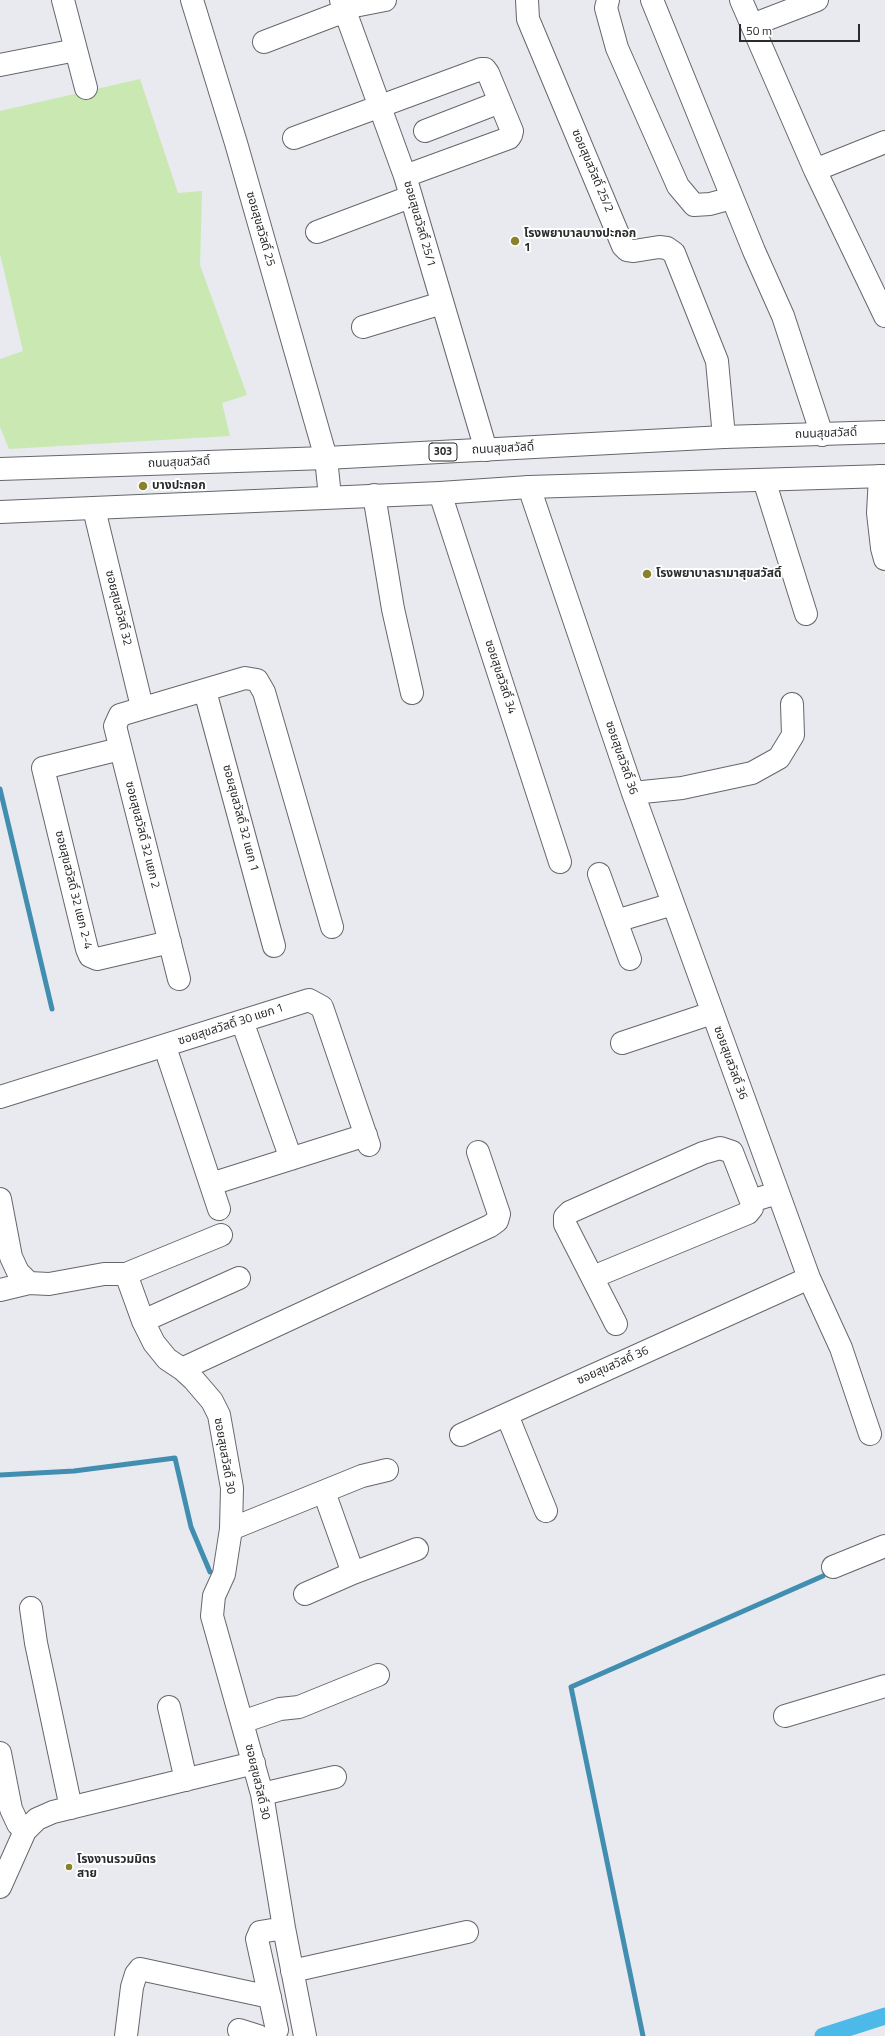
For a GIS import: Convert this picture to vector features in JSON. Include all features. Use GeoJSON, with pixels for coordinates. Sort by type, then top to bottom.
{"type":"FeatureCollection","features":[{"type":"Feature","properties":{"kind":"street"},"geometry":{"type":"LineString","coordinates":[[63,0],[86,88]]}},
{"type":"Feature","properties":{"kind":"street","name":"ซอยสุขสวัสดิ์ 25"},"geometry":{"type":"LineString","coordinates":[[192,0],[236,143],[326,458],[330,497]]}},
{"type":"Feature","properties":{"kind":"street"},"geometry":{"type":"LineString","coordinates":[[264,42],[344,6],[385,0]]}},
{"type":"Feature","properties":{"kind":"street","name":"ซอยสุขสวัสดิ์ 25/2"},"geometry":{"type":"LineString","coordinates":[[527,0],[528,19],[622,246],[626,250],[634,251],[659,247],[667,248],[674,253],[717,361],[724,437]]}},
{"type":"Feature","properties":{"kind":"street"},"geometry":{"type":"LineString","coordinates":[[608,0],[606,8],[617,48],[678,186],[694,205],[710,204],[732,198]]}},
{"type":"Feature","properties":{"kind":"street"},"geometry":{"type":"LineString","coordinates":[[652,0],[732,198],[783,316],[822,434]]}},
{"type":"Feature","properties":{"kind":"street"},"geometry":{"type":"LineString","coordinates":[[741,0],[815,170],[885,316]]}},
{"type":"Feature","properties":{"kind":"street"},"geometry":{"type":"LineString","coordinates":[[752,25],[818,0]]}},
{"type":"Feature","properties":{"kind":"street","name":"ซอยสุขสวัสดิ์ 25/1"},"geometry":{"type":"LineString","coordinates":[[344,6],[381,106],[408,186],[486,450]]}},
{"type":"Feature","properties":{"kind":"street"},"geometry":{"type":"LineString","coordinates":[[0,64],[76,50]]}},
{"type":"Feature","properties":{"kind":"street"},"geometry":{"type":"LineString","coordinates":[[294,138],[481,69],[485,69],[488,73],[512,131],[509,138],[316,232]]}},
{"type":"Feature","properties":{"kind":"street"},"geometry":{"type":"LineString","coordinates":[[425,131],[500,102]]}},
{"type":"Feature","properties":{"kind":"street"},"geometry":{"type":"LineString","coordinates":[[815,170],[885,142]]}},
{"type":"Feature","properties":{"kind":"street"},"geometry":{"type":"LineString","coordinates":[[363,327],[442,303]]}},
{"type":"Feature","properties":{"kind":"street","name":"ถนนสุขสวัสดิ์"},"geometry":{"type":"LineString","coordinates":[[0,469],[326,458],[724,437],[885,432]]}},
{"type":"Feature","properties":{"kind":"street"},"geometry":{"type":"LineString","coordinates":[[0,512],[440,493],[529,487],[882,476],[878,513],[885,560]]}},
{"type":"Feature","properties":{"kind":"street"},"geometry":{"type":"LineString","coordinates":[[764,480],[806,614]]}},
{"type":"Feature","properties":{"kind":"street","name":"ซอยสุขสวัสดิ์ 36"},"geometry":{"type":"LineString","coordinates":[[461,1435],[809,1278],[633,793],[529,487]]}},
{"type":"Feature","properties":{"kind":"street","name":"ซอยสุขสวัสดิ์ 34"},"geometry":{"type":"LineString","coordinates":[[440,493],[560,862]]}},
{"type":"Feature","properties":{"kind":"street"},"geometry":{"type":"LineString","coordinates":[[374,495],[393,609],[412,693]]}},
{"type":"Feature","properties":{"kind":"street","name":"ซอยสุขสวัสดิ์ 32"},"geometry":{"type":"LineString","coordinates":[[94,509],[142,708]]}},
{"type":"Feature","properties":{"kind":"street","name":"ซอยสุขสวัสดิ์ 32 แยก 2"},"geometry":{"type":"LineString","coordinates":[[179,978],[120,749],[115,726],[120,715],[245,678],[257,680],[264,692],[332,927]]}},
{"type":"Feature","properties":{"kind":"street","name":"ซอยสุขสวัสดิ์ 32 แยก 1"},"geometry":{"type":"LineString","coordinates":[[205,691],[274,946]]}},
{"type":"Feature","properties":{"kind":"street"},"geometry":{"type":"LineString","coordinates":[[633,793],[682,788],[752,773],[779,758],[793,735],[792,704]]}},
{"type":"Feature","properties":{"kind":"street","name":"ซอยสุขสวัสดิ์ 32 แยก 2-4"},"geometry":{"type":"LineString","coordinates":[[120,749],[43,768],[90,956],[96,959],[170,942]]}},
{"type":"Feature","properties":{"kind":"street"},"geometry":{"type":"LineString","coordinates":[[599,874],[630,959]]}},
{"type":"Feature","properties":{"kind":"street"},"geometry":{"type":"LineString","coordinates":[[616,921],[673,904]]}},
{"type":"Feature","properties":{"kind":"street","name":"ซอยสุขสวัสดิ์ 30 แยก 1"},"geometry":{"type":"LineString","coordinates":[[0,1097],[166,1047],[309,1000],[322,1007],[368,1140],[291,1159]]}},
{"type":"Feature","properties":{"kind":"street"},"geometry":{"type":"LineString","coordinates":[[622,1043],[712,1013]]}},
{"type":"Feature","properties":{"kind":"street"},"geometry":{"type":"LineString","coordinates":[[211,1184],[291,1159],[242,1022]]}},
{"type":"Feature","properties":{"kind":"street"},"geometry":{"type":"LineString","coordinates":[[166,1047],[220,1209]]}},
{"type":"Feature","properties":{"kind":"street"},"geometry":{"type":"LineString","coordinates":[[593,1278],[748,1213],[752,1208],[751,1200],[732,1152],[720,1148],[703,1152],[570,1212],[564,1217],[565,1224],[616,1324]]}},
{"type":"Feature","properties":{"kind":"street"},"geometry":{"type":"LineString","coordinates":[[182,1369],[490,1226],[497,1221],[499,1214],[478,1152]]}},
{"type":"Feature","properties":{"kind":"street"},"geometry":{"type":"LineString","coordinates":[[751,1200],[777,1193]]}},
{"type":"Feature","properties":{"kind":"street"},"geometry":{"type":"LineString","coordinates":[[0,1199],[11,1257],[18,1272],[29,1283]]}},
{"type":"Feature","properties":{"kind":"street"},"geometry":{"type":"LineString","coordinates":[[0,1290],[29,1283],[49,1284],[104,1274],[126,1274],[221,1235]]}},
{"type":"Feature","properties":{"kind":"street","name":"ซอยสุขสวัสดิ์ 30"},"geometry":{"type":"LineString","coordinates":[[126,1274],[143,1321],[154,1343],[167,1359],[182,1369],[212,1401],[219,1415],[232,1488],[232,1528],[224,1574],[214,1596],[212,1616],[262,1794],[284,1928],[306,2036]]}},
{"type":"Feature","properties":{"kind":"street"},"geometry":{"type":"LineString","coordinates":[[143,1321],[238,1278]]}},
{"type":"Feature","properties":{"kind":"street"},"geometry":{"type":"LineString","coordinates":[[809,1278],[841,1348],[870,1434]]}},
{"type":"Feature","properties":{"kind":"street"},"geometry":{"type":"LineString","coordinates":[[507,1415],[546,1511]]}},
{"type":"Feature","properties":{"kind":"street"},"geometry":{"type":"LineString","coordinates":[[232,1528],[362,1476],[387,1470]]}},
{"type":"Feature","properties":{"kind":"street"},"geometry":{"type":"LineString","coordinates":[[324,1492],[353,1573]]}},
{"type":"Feature","properties":{"kind":"street"},"geometry":{"type":"LineString","coordinates":[[833,1567],[885,1546]]}},
{"type":"Feature","properties":{"kind":"street"},"geometry":{"type":"LineString","coordinates":[[305,1594],[353,1573],[417,1549]]}},
{"type":"Feature","properties":{"kind":"street"},"geometry":{"type":"LineString","coordinates":[[31,1608],[36,1643],[71,1808]]}},
{"type":"Feature","properties":{"kind":"street"},"geometry":{"type":"LineString","coordinates":[[242,1722],[280,1709],[299,1707],[378,1675]]}},
{"type":"Feature","properties":{"kind":"street"},"geometry":{"type":"LineString","coordinates":[[785,1716],[885,1686]]}},
{"type":"Feature","properties":{"kind":"street"},"geometry":{"type":"LineString","coordinates":[[169,1707],[186,1780]]}},
{"type":"Feature","properties":{"kind":"street"},"geometry":{"type":"LineString","coordinates":[[0,1753],[10,1809],[18,1824],[25,1831]]}},
{"type":"Feature","properties":{"kind":"street"},"geometry":{"type":"LineString","coordinates":[[0,1887],[25,1831],[42,1817],[52,1812],[254,1763]]}},
{"type":"Feature","properties":{"kind":"street"},"geometry":{"type":"LineString","coordinates":[[262,1794],[335,1777]]}},
{"type":"Feature","properties":{"kind":"street"},"geometry":{"type":"LineString","coordinates":[[273,2036],[277,2030],[257,1939],[260,1932],[284,1928]]}},
{"type":"Feature","properties":{"kind":"street"},"geometry":{"type":"LineString","coordinates":[[292,1971],[467,1932]]}},
{"type":"Feature","properties":{"kind":"street"},"geometry":{"type":"LineString","coordinates":[[126,2036],[132,1987],[136,1974],[140,1970],[270,1997]]}},
{"type":"Feature","properties":{"kind":"green space"},"geometry":{"type":"Polygon","coordinates":[[[140,79],[178,193],[202,191],[200,265],[247,395],[222,403],[230,436],[9,449],[0,427],[0,359],[23,351],[0,254],[0,111],[140,79]]]}},
{"type":"Feature","properties":{"kind":"waterway"},"geometry":{"type":"LineString","coordinates":[[0,789],[52,1009]]}},
{"type":"Feature","properties":{"kind":"waterway"},"geometry":{"type":"LineString","coordinates":[[0,1475],[74,1471],[175,1458],[191,1527],[210,1572]]}},
{"type":"Feature","properties":{"kind":"waterway"},"geometry":{"type":"LineString","coordinates":[[643,2036],[571,1687],[823,1576]]}},
{"type":"Feature","properties":{"kind":"waterway"},"geometry":{"type":"LineString","coordinates":[[823,2036],[885,2016]]}},
{"type":"Feature","properties":{"kind":"place","name":"โรงพยาบาลบางปะกอก 1"},"geometry":{"type":"Point","coordinates":[515,241]}},
{"type":"Feature","properties":{"kind":"place","name":"บางปะกอก"},"geometry":{"type":"Point","coordinates":[143,486]}},
{"type":"Feature","properties":{"kind":"place","name":"โรงพยาบาลรามาสุขสวัสดิ์"},"geometry":{"type":"Point","coordinates":[647,574]}},
{"type":"Feature","properties":{"kind":"place","name":"โรงงานรวมมิตร สาย"},"geometry":{"type":"Point","coordinates":[69,1867]}}]}
